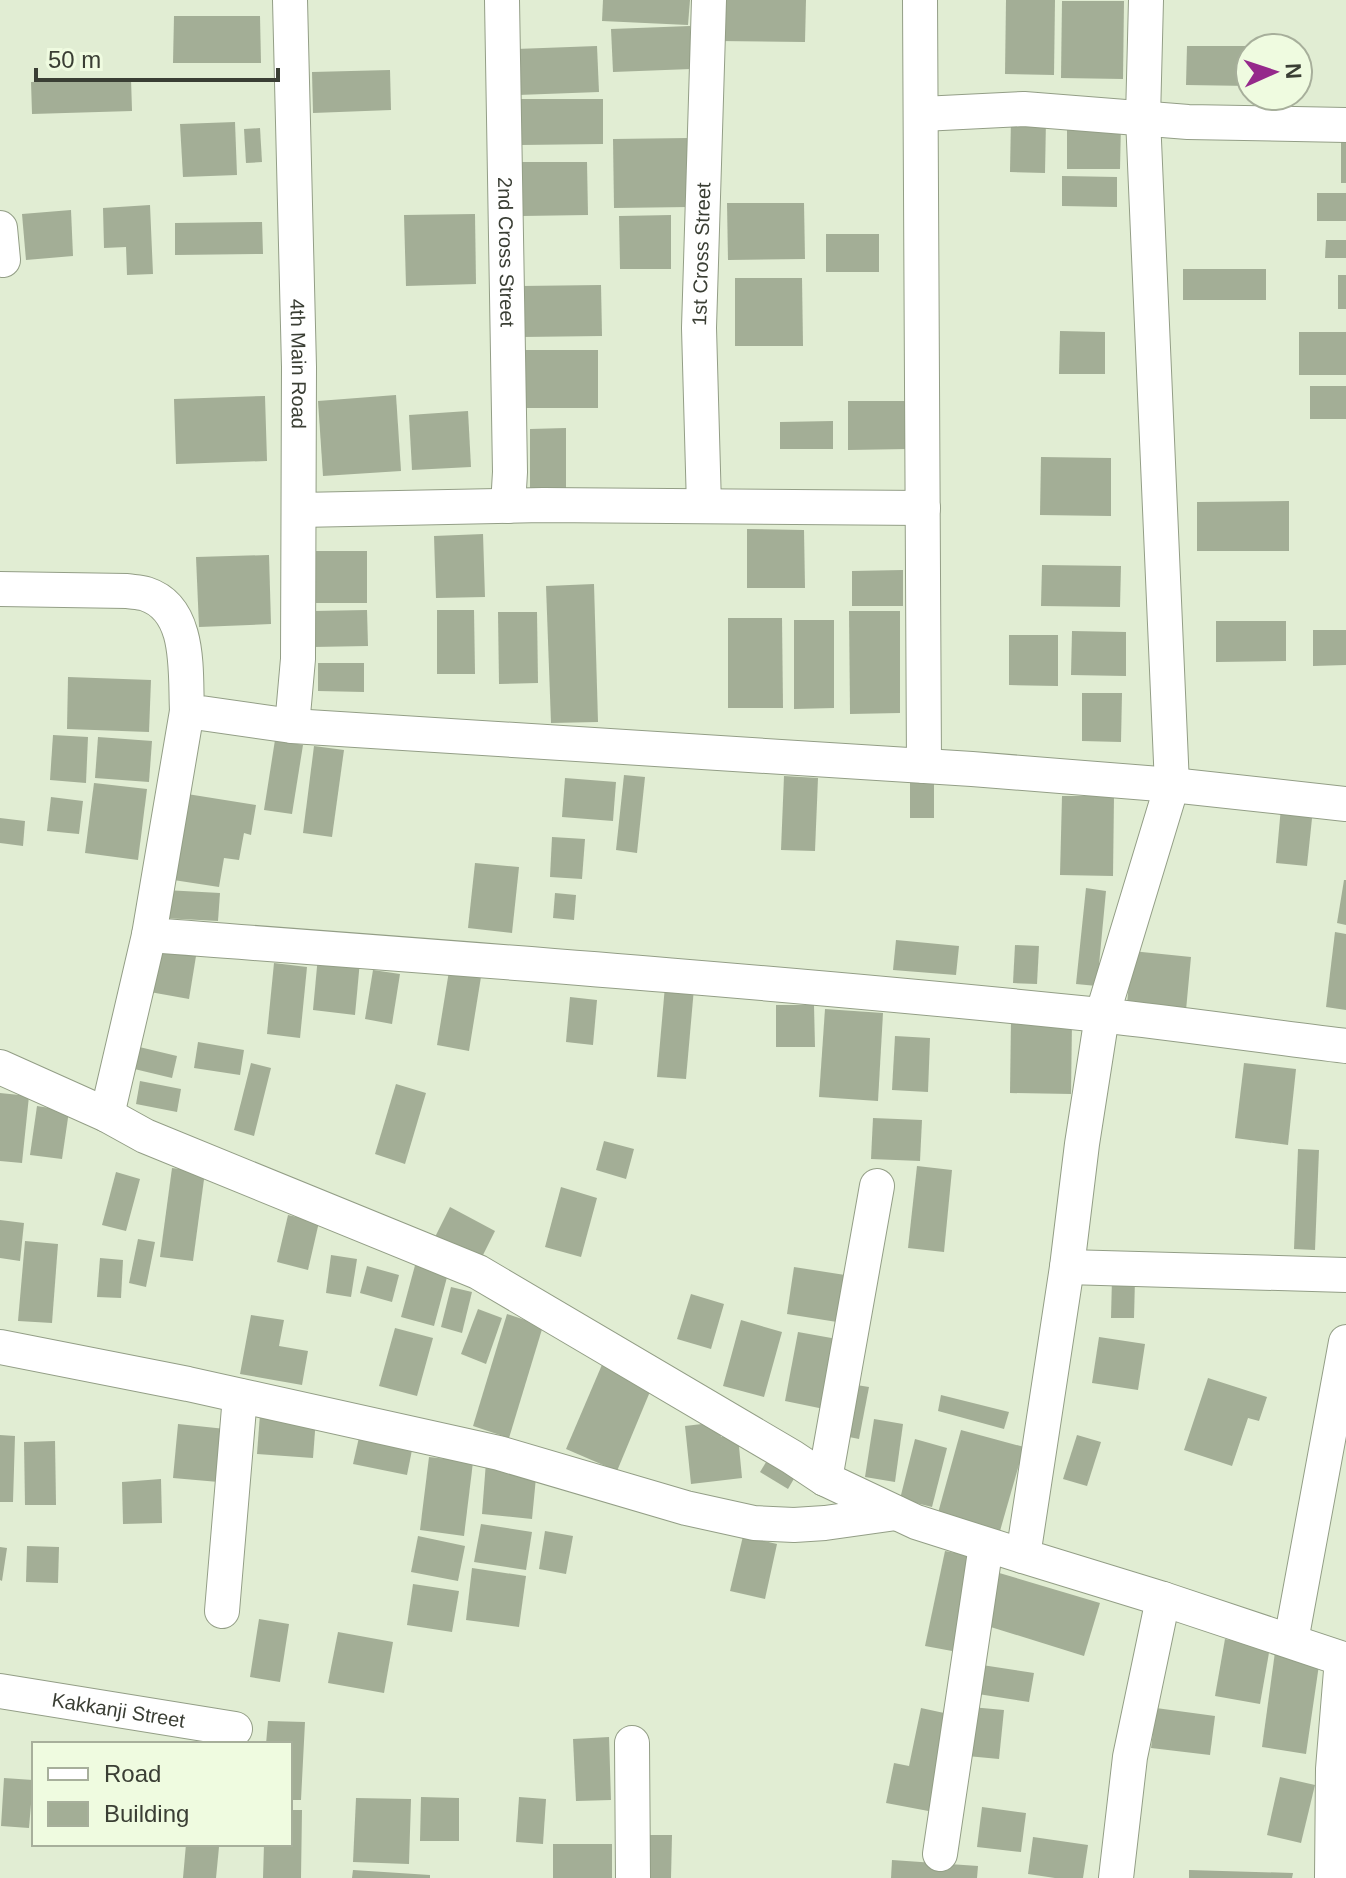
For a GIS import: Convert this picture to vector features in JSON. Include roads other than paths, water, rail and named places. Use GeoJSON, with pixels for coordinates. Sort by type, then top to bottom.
{"type":"FeatureCollection","features":[{"type":"Feature","properties":{"kind":"main road"},"geometry":{"type":"LineString","coordinates":[[1337,1878],[1338,1769],[1346,1671]]}},
{"type":"Feature","properties":{"kind":"street","name":"4th Main Road"},"geometry":{"type":"LineString","coordinates":[[290,0],[299,367],[298,659],[292,726]]}},
{"type":"Feature","properties":{"kind":"street","name":"2nd Cross Street"},"geometry":{"type":"LineString","coordinates":[[502,0],[510,472],[508,506]]}},
{"type":"Feature","properties":{"kind":"street","name":"1st Cross Street"},"geometry":{"type":"LineString","coordinates":[[704,506],[699,328],[709,0]]}},
{"type":"Feature","properties":{"kind":"street"},"geometry":{"type":"LineString","coordinates":[[920,0],[924,766]]}},
{"type":"Feature","properties":{"kind":"street"},"geometry":{"type":"LineString","coordinates":[[1023,1556],[1102,1016],[1172,785],[1143,118],[1146,0]]}},
{"type":"Feature","properties":{"kind":"street"},"geometry":{"type":"LineString","coordinates":[[922,114],[1024,109],[1188,122],[1346,125]]}},
{"type":"Feature","properties":{"kind":"street"},"geometry":{"type":"LineString","coordinates":[[299,510],[508,506],[923,508]]}},
{"type":"Feature","properties":{"kind":"street"},"geometry":{"type":"LineString","coordinates":[[0,589],[145,593],[161,601],[172,613],[184,642],[187,711],[149,935],[107,1115]]}},
{"type":"Feature","properties":{"kind":"street"},"geometry":{"type":"LineString","coordinates":[[187,711],[292,726],[924,766],[1172,785],[1346,804]]}},
{"type":"Feature","properties":{"kind":"street"},"geometry":{"type":"LineString","coordinates":[[149,935],[535,965],[1102,1016],[1346,1046]]}},
{"type":"Feature","properties":{"kind":"street"},"geometry":{"type":"LineString","coordinates":[[0,1067],[107,1115],[145,1136],[478,1272],[825,1479],[916,1522],[1346,1660]]}},
{"type":"Feature","properties":{"kind":"street"},"geometry":{"type":"LineString","coordinates":[[825,1479],[877,1186]]}},
{"type":"Feature","properties":{"kind":"street"},"geometry":{"type":"LineString","coordinates":[[1067,1267],[1346,1275]]}},
{"type":"Feature","properties":{"kind":"street"},"geometry":{"type":"LineString","coordinates":[[1291,1641],[1346,1342]]}},
{"type":"Feature","properties":{"kind":"street"},"geometry":{"type":"LineString","coordinates":[[0,1347],[499,1453],[686,1508],[754,1523],[825,1523],[896,1513]]}},
{"type":"Feature","properties":{"kind":"street"},"geometry":{"type":"LineString","coordinates":[[222,1611],[240,1396]]}},
{"type":"Feature","properties":{"kind":"street"},"geometry":{"type":"LineString","coordinates":[[940,1854],[986,1545]]}},
{"type":"Feature","properties":{"kind":"street"},"geometry":{"type":"LineString","coordinates":[[1116,1878],[1130,1757],[1163,1599]]}},
{"type":"Feature","properties":{"kind":"street","name":"Kakkanji Street"},"geometry":{"type":"LineString","coordinates":[[0,1691],[235,1729]]}},
{"type":"Feature","properties":{"kind":"street"},"geometry":{"type":"LineString","coordinates":[[632,1743],[633,1878]]}}]}
